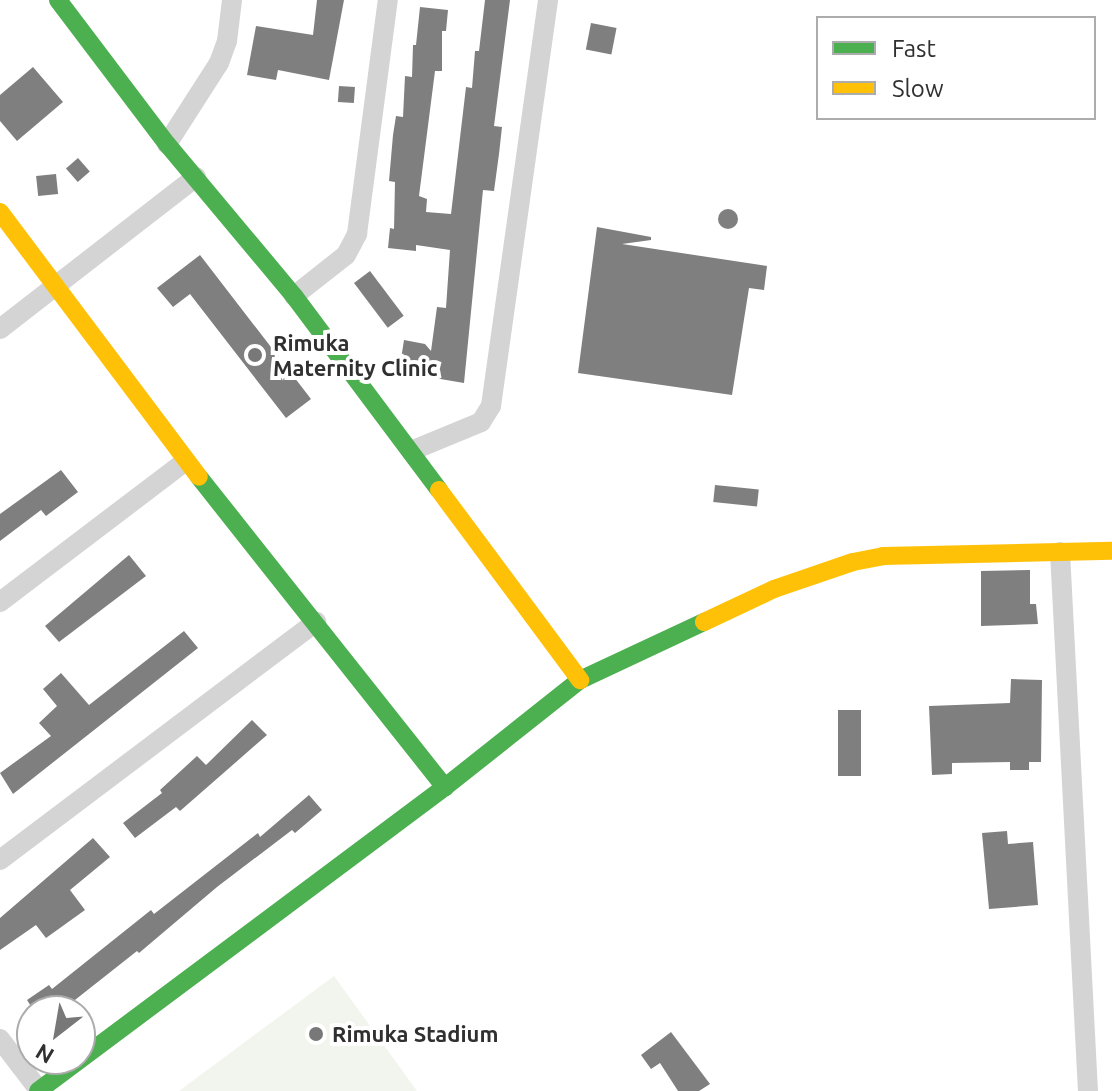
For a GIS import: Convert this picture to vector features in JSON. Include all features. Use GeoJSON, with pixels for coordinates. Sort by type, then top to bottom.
{"type":"FeatureCollection","features":[{"type":"Feature","properties":{"kind":"street"},"geometry":{"type":"LineString","coordinates":[[58,0],[167,144],[294,296],[580,680]]}},
{"type":"Feature","properties":{"kind":"street"},"geometry":{"type":"LineString","coordinates":[[167,144],[219,63],[227,41],[232,0]]}},
{"type":"Feature","properties":{"kind":"street"},"geometry":{"type":"LineString","coordinates":[[294,296],[346,255],[357,234],[388,0]]}},
{"type":"Feature","properties":{"kind":"street"},"geometry":{"type":"LineString","coordinates":[[411,451],[481,422],[491,406],[548,0]]}},
{"type":"Feature","properties":{"kind":"street"},"geometry":{"type":"LineString","coordinates":[[0,329],[56,289],[196,177]]}},
{"type":"Feature","properties":{"kind":"street"},"geometry":{"type":"LineString","coordinates":[[0,212],[186,461],[445,787]]}},
{"type":"Feature","properties":{"kind":"street"},"geometry":{"type":"LineString","coordinates":[[0,602],[186,461]]}},
{"type":"Feature","properties":{"kind":"street"},"geometry":{"type":"LineString","coordinates":[[0,1039],[39,1090],[445,787],[580,680],[774,589],[853,562],[883,556],[1112,551]]}},
{"type":"Feature","properties":{"kind":"street"},"geometry":{"type":"LineString","coordinates":[[1060,552],[1088,1091]]}},
{"type":"Feature","properties":{"kind":"street"},"geometry":{"type":"LineString","coordinates":[[0,860],[316,622]]}},
{"type":"Feature","properties":{"kind":"shaded area","name":"Rimuka Stadium"},"geometry":{"type":"Polygon","coordinates":[[[334,976],[417,1091],[179,1091],[334,976]]]}},
{"type":"Feature","properties":{"kind":"building"},"geometry":{"type":"Polygon","coordinates":[[[317,0],[344,0],[329,80],[278,70],[276,80],[247,75],[256,26],[313,35],[317,0]]]}},
{"type":"Feature","properties":{"kind":"building"},"geometry":{"type":"Polygon","coordinates":[[[485,0],[510,0],[494,126],[502,127],[499,154],[494,191],[483,190],[464,383],[399,372],[404,340],[425,344],[431,351],[437,307],[446,308],[450,250],[416,245],[416,251],[388,248],[390,228],[394,229],[395,182],[389,181],[396,116],[403,117],[405,76],[412,77],[413,45],[416,45],[420,7],[448,10],[446,31],[442,31],[442,71],[435,71],[419,196],[427,199],[426,212],[451,214],[466,87],[472,88],[475,51],[479,51],[485,0]]]}},
{"type":"Feature","properties":{"kind":"building"},"geometry":{"type":"Polygon","coordinates":[[[591,23],[617,28],[611,54],[586,50],[591,23]]]}},
{"type":"Feature","properties":{"kind":"building"},"geometry":{"type":"Polygon","coordinates":[[[33,67],[63,102],[17,141],[0,121],[0,95],[33,67]]]}},
{"type":"Feature","properties":{"kind":"building"},"geometry":{"type":"Polygon","coordinates":[[[339,86],[355,87],[354,103],[338,102],[339,86]]]}},
{"type":"Feature","properties":{"kind":"building"},"geometry":{"type":"Polygon","coordinates":[[[78,158],[90,172],[78,182],[66,168],[78,158]]]}},
{"type":"Feature","properties":{"kind":"building"},"geometry":{"type":"Polygon","coordinates":[[[56,174],[58,194],[38,196],[36,176],[56,174]]]}},
{"type":"Feature","properties":{"kind":"building"},"geometry":{"type":"Polygon","coordinates":[[[728,209],[735,212],[738,219],[735,226],[728,229],[721,226],[718,219],[721,212],[728,209]]]}},
{"type":"Feature","properties":{"kind":"building"},"geometry":{"type":"Polygon","coordinates":[[[597,227],[651,237],[651,240],[622,244],[767,266],[764,290],[749,288],[732,395],[578,373],[597,227]]]}},
{"type":"Feature","properties":{"kind":"building"},"geometry":{"type":"Polygon","coordinates":[[[200,255],[311,399],[286,418],[190,294],[173,307],[157,288],[200,255]]]}},
{"type":"Feature","properties":{"kind":"building"},"geometry":{"type":"Polygon","coordinates":[[[370,271],[404,316],[388,328],[354,283],[370,271]]]}},
{"type":"Feature","properties":{"kind":"building"},"geometry":{"type":"Polygon","coordinates":[[[61,470],[78,492],[46,516],[41,510],[0,541],[0,514],[61,470]]]}},
{"type":"Feature","properties":{"kind":"building"},"geometry":{"type":"Polygon","coordinates":[[[715,485],[759,490],[757,507],[713,502],[715,485]]]}},
{"type":"Feature","properties":{"kind":"building"},"geometry":{"type":"Polygon","coordinates":[[[129,555],[146,576],[59,642],[45,626],[129,555]]]}},
{"type":"Feature","properties":{"kind":"building"},"geometry":{"type":"Polygon","coordinates":[[[1030,570],[1030,604],[1036,604],[1038,624],[981,626],[981,571],[1030,570]]]}},
{"type":"Feature","properties":{"kind":"building"},"geometry":{"type":"Polygon","coordinates":[[[184,631],[198,648],[13,794],[0,773],[51,736],[39,723],[57,706],[43,689],[61,673],[89,705],[184,631]]]}},
{"type":"Feature","properties":{"kind":"building"},"geometry":{"type":"Polygon","coordinates":[[[1011,679],[1042,680],[1041,762],[1029,762],[1029,770],[1010,770],[1010,762],[952,763],[952,774],[932,775],[929,706],[1010,703],[1011,679]]]}},
{"type":"Feature","properties":{"kind":"building"},"geometry":{"type":"Polygon","coordinates":[[[838,710],[861,710],[861,776],[838,776],[838,710]]]}},
{"type":"Feature","properties":{"kind":"building"},"geometry":{"type":"Polygon","coordinates":[[[252,720],[267,735],[180,811],[176,807],[135,838],[123,823],[162,793],[160,790],[197,756],[206,765],[252,720]]]}},
{"type":"Feature","properties":{"kind":"building"},"geometry":{"type":"Polygon","coordinates":[[[309,795],[322,810],[295,833],[292,830],[217,887],[139,953],[137,951],[81,995],[34,995],[49,985],[52,989],[151,910],[154,914],[258,833],[260,837],[309,795]]]}},
{"type":"Feature","properties":{"kind":"building"},"geometry":{"type":"Polygon","coordinates":[[[1007,831],[1008,844],[1033,842],[1038,905],[989,909],[982,833],[1007,831]]]}},
{"type":"Feature","properties":{"kind":"building"},"geometry":{"type":"Polygon","coordinates":[[[93,838],[110,857],[70,890],[85,910],[46,938],[36,925],[0,950],[0,918],[93,838]]]}},
{"type":"Feature","properties":{"kind":"building"},"geometry":{"type":"Polygon","coordinates":[[[671,1032],[710,1084],[699,1091],[678,1091],[660,1063],[651,1069],[641,1055],[671,1032]]]}},
{"type":"Feature","properties":{"kind":"traffic: fast"},"geometry":{"type":"LineString","coordinates":[[58,0],[167,144],[294,296],[439,490]]}},
{"type":"Feature","properties":{"kind":"traffic: fast"},"geometry":{"type":"LineString","coordinates":[[199,477],[445,787]]}},
{"type":"Feature","properties":{"kind":"traffic: fast"},"geometry":{"type":"LineString","coordinates":[[38,1091],[445,787],[580,680],[704,622]]}},
{"type":"Feature","properties":{"kind":"traffic: slow"},"geometry":{"type":"LineString","coordinates":[[0,212],[199,477]]}},
{"type":"Feature","properties":{"kind":"traffic: slow"},"geometry":{"type":"LineString","coordinates":[[439,490],[580,680]]}},
{"type":"Feature","properties":{"kind":"traffic: slow"},"geometry":{"type":"LineString","coordinates":[[704,622],[774,589],[853,562],[883,556],[1112,551]]}},
{"type":"Feature","properties":{"kind":"place","name":"Rimuka Maternity Clinic"},"geometry":{"type":"Point","coordinates":[255,355]}},
{"type":"Feature","properties":{"kind":"place","name":"Rimuka Stadium"},"geometry":{"type":"Point","coordinates":[316,1034]}}]}
